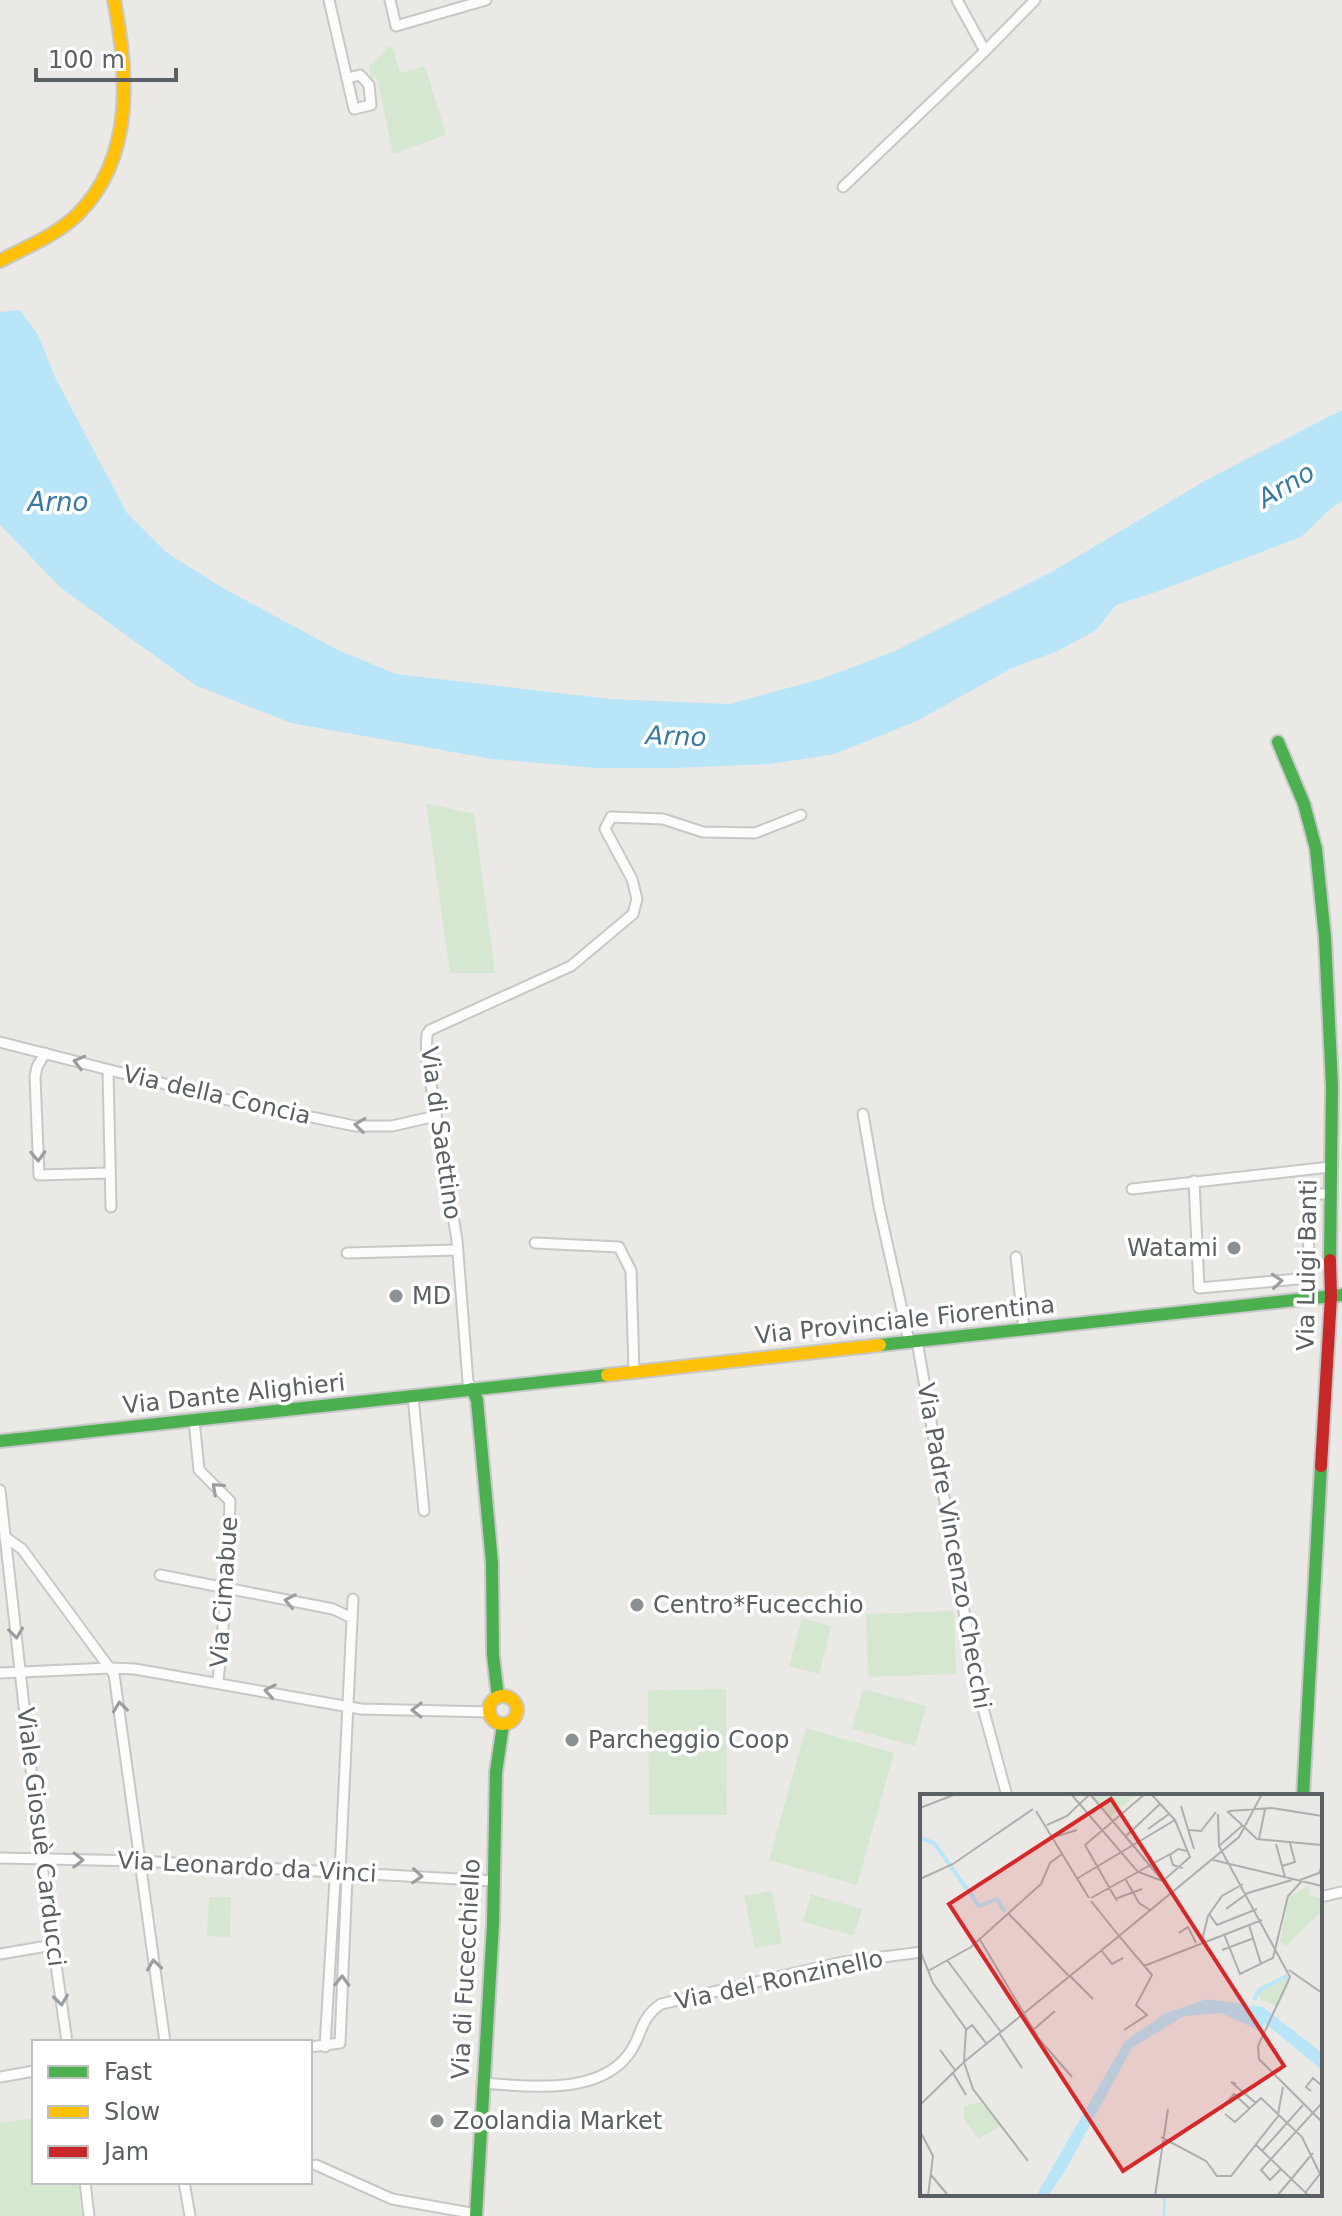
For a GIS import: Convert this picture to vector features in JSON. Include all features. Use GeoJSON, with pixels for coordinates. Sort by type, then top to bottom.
{"type":"FeatureCollection","features":[{"type":"Feature","properties":{"kind":"street"},"geometry":{"type":"LineString","coordinates":[[329,0],[348,78]]}},
{"type":"Feature","properties":{"kind":"street"},"geometry":{"type":"LineString","coordinates":[[390,0],[396,26],[486,0]]}},
{"type":"Feature","properties":{"kind":"street"},"geometry":{"type":"LineString","coordinates":[[957,0],[985,51]]}},
{"type":"Feature","properties":{"kind":"street"},"geometry":{"type":"LineString","coordinates":[[843,187],[1035,0]]}},
{"type":"Feature","properties":{"kind":"street"},"geometry":{"type":"LineString","coordinates":[[0,261],[34,244],[82,210],[110,168],[119,135],[124,89],[122,46],[111,1]]}},
{"type":"Feature","properties":{"kind":"street","name":"Via Luigi Banti"},"geometry":{"type":"LineString","coordinates":[[1278,742],[1304,804],[1316,849],[1325,938],[1331,1071],[1329,1194],[1336,1295],[1303,1794]]}},
{"type":"Feature","properties":{"kind":"street","name":"Via di Saettino"},"geometry":{"type":"LineString","coordinates":[[472,1389],[468,1382],[457,1250],[426,1055],[427,1034],[571,966],[633,914],[637,899],[632,879],[605,829],[611,817],[663,819],[703,832],[755,833],[801,815]]}},
{"type":"Feature","properties":{"kind":"street","name":"Via della Concia"},"geometry":{"type":"LineString","coordinates":[[0,1052],[5,1044],[224,1099],[355,1126],[392,1126],[436,1116]]}},
{"type":"Feature","properties":{"kind":"street"},"geometry":{"type":"LineString","coordinates":[[45,1053],[35,1077],[39,1175],[110,1173]]}},
{"type":"Feature","properties":{"kind":"street"},"geometry":{"type":"LineString","coordinates":[[108,1070],[111,1207]]}},
{"type":"Feature","properties":{"kind":"street","name":"Via Padre Vincenzo Checchi"},"geometry":{"type":"LineString","coordinates":[[863,1114],[879,1207],[913,1341],[977,1686],[1006,1794]]}},
{"type":"Feature","properties":{"kind":"street"},"geometry":{"type":"LineString","coordinates":[[1132,1189],[1330,1167]]}},
{"type":"Feature","properties":{"kind":"street"},"geometry":{"type":"LineString","coordinates":[[1194,1181],[1201,1310]]}},
{"type":"Feature","properties":{"kind":"street"},"geometry":{"type":"LineString","coordinates":[[1199,1288],[1309,1278],[1308,1194],[1329,1194]]}},
{"type":"Feature","properties":{"kind":"street"},"geometry":{"type":"LineString","coordinates":[[535,1243],[619,1247],[631,1271],[634,1371]]}},
{"type":"Feature","properties":{"kind":"street"},"geometry":{"type":"LineString","coordinates":[[347,1253],[457,1250]]}},
{"type":"Feature","properties":{"kind":"street"},"geometry":{"type":"LineString","coordinates":[[1016,1257],[1024,1330]]}},
{"type":"Feature","properties":{"kind":"street","name":"Via Provinciale Fiorentina"},"geometry":{"type":"LineString","coordinates":[[472,1389],[1336,1295]]}},
{"type":"Feature","properties":{"kind":"street","name":"Via Dante Alighieri"},"geometry":{"type":"LineString","coordinates":[[0,1441],[472,1389]]}},
{"type":"Feature","properties":{"kind":"street","name":"Via di Fucecchiello"},"geometry":{"type":"LineString","coordinates":[[472,1389],[477,1400],[492,1563],[493,1665],[498,1697],[512,1699],[517,1707],[514,1719],[503,1725],[496,1772],[494,1881],[476,2215]]}},
{"type":"Feature","properties":{"kind":"street"},"geometry":{"type":"LineString","coordinates":[[413,1396],[424,1511]]}},
{"type":"Feature","properties":{"kind":"street","name":"Via Cimabue"},"geometry":{"type":"LineString","coordinates":[[194,1420],[199,1470],[230,1501],[227,1588],[218,1682]]}},
{"type":"Feature","properties":{"kind":"street","name":"Viale Giosuè Carducci"},"geometry":{"type":"LineString","coordinates":[[0,1490],[41,1859],[67,2040]]}},
{"type":"Feature","properties":{"kind":"street"},"geometry":{"type":"LineString","coordinates":[[3,1537],[22,1549],[110,1668],[117,1685],[165,2040]]}},
{"type":"Feature","properties":{"kind":"street"},"geometry":{"type":"LineString","coordinates":[[160,1575],[333,1609],[352,1618]]}},
{"type":"Feature","properties":{"kind":"street"},"geometry":{"type":"LineString","coordinates":[[312,2047],[325,2047],[335,1879],[340,1872],[353,1599]]}},
{"type":"Feature","properties":{"kind":"street"},"geometry":{"type":"LineString","coordinates":[[0,1673],[110,1668],[161,1672],[361,1709],[489,1712]]}},
{"type":"Feature","properties":{"kind":"street"},"geometry":{"type":"LineString","coordinates":[[498,1697],[491,1703],[489,1712],[492,1719],[503,1725]]}},
{"type":"Feature","properties":{"kind":"street","name":"Via Leonardo da Vinci"},"geometry":{"type":"LineString","coordinates":[[0,1858],[140,1861],[494,1881]]}},
{"type":"Feature","properties":{"kind":"street"},"geometry":{"type":"LineString","coordinates":[[1322,1897],[1342,1892]]}},
{"type":"Feature","properties":{"kind":"street"},"geometry":{"type":"LineString","coordinates":[[0,1954],[53,1945]]}},
{"type":"Feature","properties":{"kind":"street","name":"Via del Ronzinello"},"geometry":{"type":"LineString","coordinates":[[482,2083],[555,2086],[588,2080],[624,2060],[631,2051],[642,2022],[661,2004],[843,1962],[920,1952]]}},
{"type":"Feature","properties":{"kind":"street"},"geometry":{"type":"LineString","coordinates":[[0,2077],[32,2071]]}},
{"type":"Feature","properties":{"kind":"street"},"geometry":{"type":"LineString","coordinates":[[316,2165],[392,2199],[476,2215]]}},
{"type":"Feature","properties":{"kind":"street"},"geometry":{"type":"LineString","coordinates":[[85,2184],[89,2216]]}},
{"type":"Feature","properties":{"kind":"street"},"geometry":{"type":"LineString","coordinates":[[184,2184],[190,2216]]}},
{"type":"Feature","properties":{"kind":"green space"},"geometry":{"type":"Polygon","coordinates":[[[389,46],[393,49],[400,73],[425,66],[446,135],[393,154],[377,78],[371,78],[369,66],[389,46]]]}},
{"type":"Feature","properties":{"kind":"green space"},"geometry":{"type":"Polygon","coordinates":[[[426,803],[474,814],[495,973],[450,973],[426,803]]]}},
{"type":"Feature","properties":{"kind":"green space"},"geometry":{"type":"Polygon","coordinates":[[[954,1611],[956,1674],[868,1677],[866,1614],[954,1611]]]}},
{"type":"Feature","properties":{"kind":"green space"},"geometry":{"type":"Polygon","coordinates":[[[802,1618],[831,1626],[819,1674],[789,1666],[802,1618]]]}},
{"type":"Feature","properties":{"kind":"green space"},"geometry":{"type":"Polygon","coordinates":[[[726,1689],[727,1815],[649,1815],[648,1690],[726,1689]]]}},
{"type":"Feature","properties":{"kind":"green space"},"geometry":{"type":"Polygon","coordinates":[[[863,1689],[926,1706],[915,1746],[852,1729],[863,1689]]]}},
{"type":"Feature","properties":{"kind":"green space"},"geometry":{"type":"Polygon","coordinates":[[[806,1728],[894,1753],[857,1885],[769,1860],[806,1728]]]}},
{"type":"Feature","properties":{"kind":"green space"},"geometry":{"type":"Polygon","coordinates":[[[772,1891],[782,1943],[755,1948],[744,1896],[772,1891]]]}},
{"type":"Feature","properties":{"kind":"green space"},"geometry":{"type":"Polygon","coordinates":[[[811,1894],[862,1909],[854,1936],[803,1922],[811,1894]]]}},
{"type":"Feature","properties":{"kind":"green space"},"geometry":{"type":"Polygon","coordinates":[[[209,1897],[231,1897],[230,1937],[207,1936],[209,1897]]]}},
{"type":"Feature","properties":{"kind":"green space"},"geometry":{"type":"Polygon","coordinates":[[[32,2118],[32,2184],[78,2184],[82,2216],[0,2216],[0,2123],[32,2118]]]}},
{"type":"Feature","properties":{"kind":"water","name":"Arno"},"geometry":{"type":"Polygon","coordinates":[[[20,310],[38,335],[56,379],[127,513],[166,552],[221,587],[338,650],[396,674],[610,699],[729,704],[821,679],[895,651],[1055,570],[1208,479],[1342,410],[1342,501],[1301,537],[1116,605],[1096,630],[1058,651],[1012,668],[917,721],[835,754],[770,764],[675,768],[597,768],[492,759],[291,723],[195,685],[61,588],[0,525],[0,312],[20,310]]]}},
{"type":"Feature","properties":{"kind":"waterway"},"geometry":{"type":"LineString","coordinates":[[1164,2216],[1165,2196]]}},
{"type":"Feature","properties":{"kind":"traffic: fast"},"geometry":{"type":"LineString","coordinates":[[1278,742],[1304,804],[1316,849],[1325,938],[1332,1086],[1330,1260]]}},
{"type":"Feature","properties":{"kind":"traffic: fast"},"geometry":{"type":"LineString","coordinates":[[880,1345],[1342,1295]]}},
{"type":"Feature","properties":{"kind":"traffic: fast"},"geometry":{"type":"LineString","coordinates":[[0,1441],[607,1375]]}},
{"type":"Feature","properties":{"kind":"traffic: fast"},"geometry":{"type":"LineString","coordinates":[[472,1389],[477,1400],[492,1563],[493,1655],[498,1697]]}},
{"type":"Feature","properties":{"kind":"traffic: fast"},"geometry":{"type":"LineString","coordinates":[[1303,1794],[1321,1466]]}},
{"type":"Feature","properties":{"kind":"traffic: fast"},"geometry":{"type":"LineString","coordinates":[[476,2216],[493,1925],[496,1772],[503,1725]]}},
{"type":"Feature","properties":{"kind":"traffic: slow"},"geometry":{"type":"LineString","coordinates":[[0,261],[70,221],[96,191],[110,167],[123,113],[124,84],[114,0]]}},
{"type":"Feature","properties":{"kind":"traffic: slow"},"geometry":{"type":"LineString","coordinates":[[607,1375],[880,1345]]}},
{"type":"Feature","properties":{"kind":"traffic: slow"},"geometry":{"type":"LineString","coordinates":[[503,1696],[513,1700],[517,1710],[513,1720],[503,1724],[493,1720],[489,1710],[493,1700],[503,1696]]}},
{"type":"Feature","properties":{"kind":"traffic: jam"},"geometry":{"type":"LineString","coordinates":[[1321,1466],[1331,1296],[1330,1260]]}},
{"type":"Feature","properties":{"kind":"place","name":"Watami"},"geometry":{"type":"Point","coordinates":[1234,1248]}},
{"type":"Feature","properties":{"kind":"place","name":"MD"},"geometry":{"type":"Point","coordinates":[396,1296]}},
{"type":"Feature","properties":{"kind":"place","name":"Centro*Fucecchio"},"geometry":{"type":"Point","coordinates":[637,1605]}},
{"type":"Feature","properties":{"kind":"place","name":"Parcheggio Coop"},"geometry":{"type":"Point","coordinates":[572,1740]}},
{"type":"Feature","properties":{"kind":"place","name":"Zoolandia Market"},"geometry":{"type":"Point","coordinates":[437,2121]}}]}
